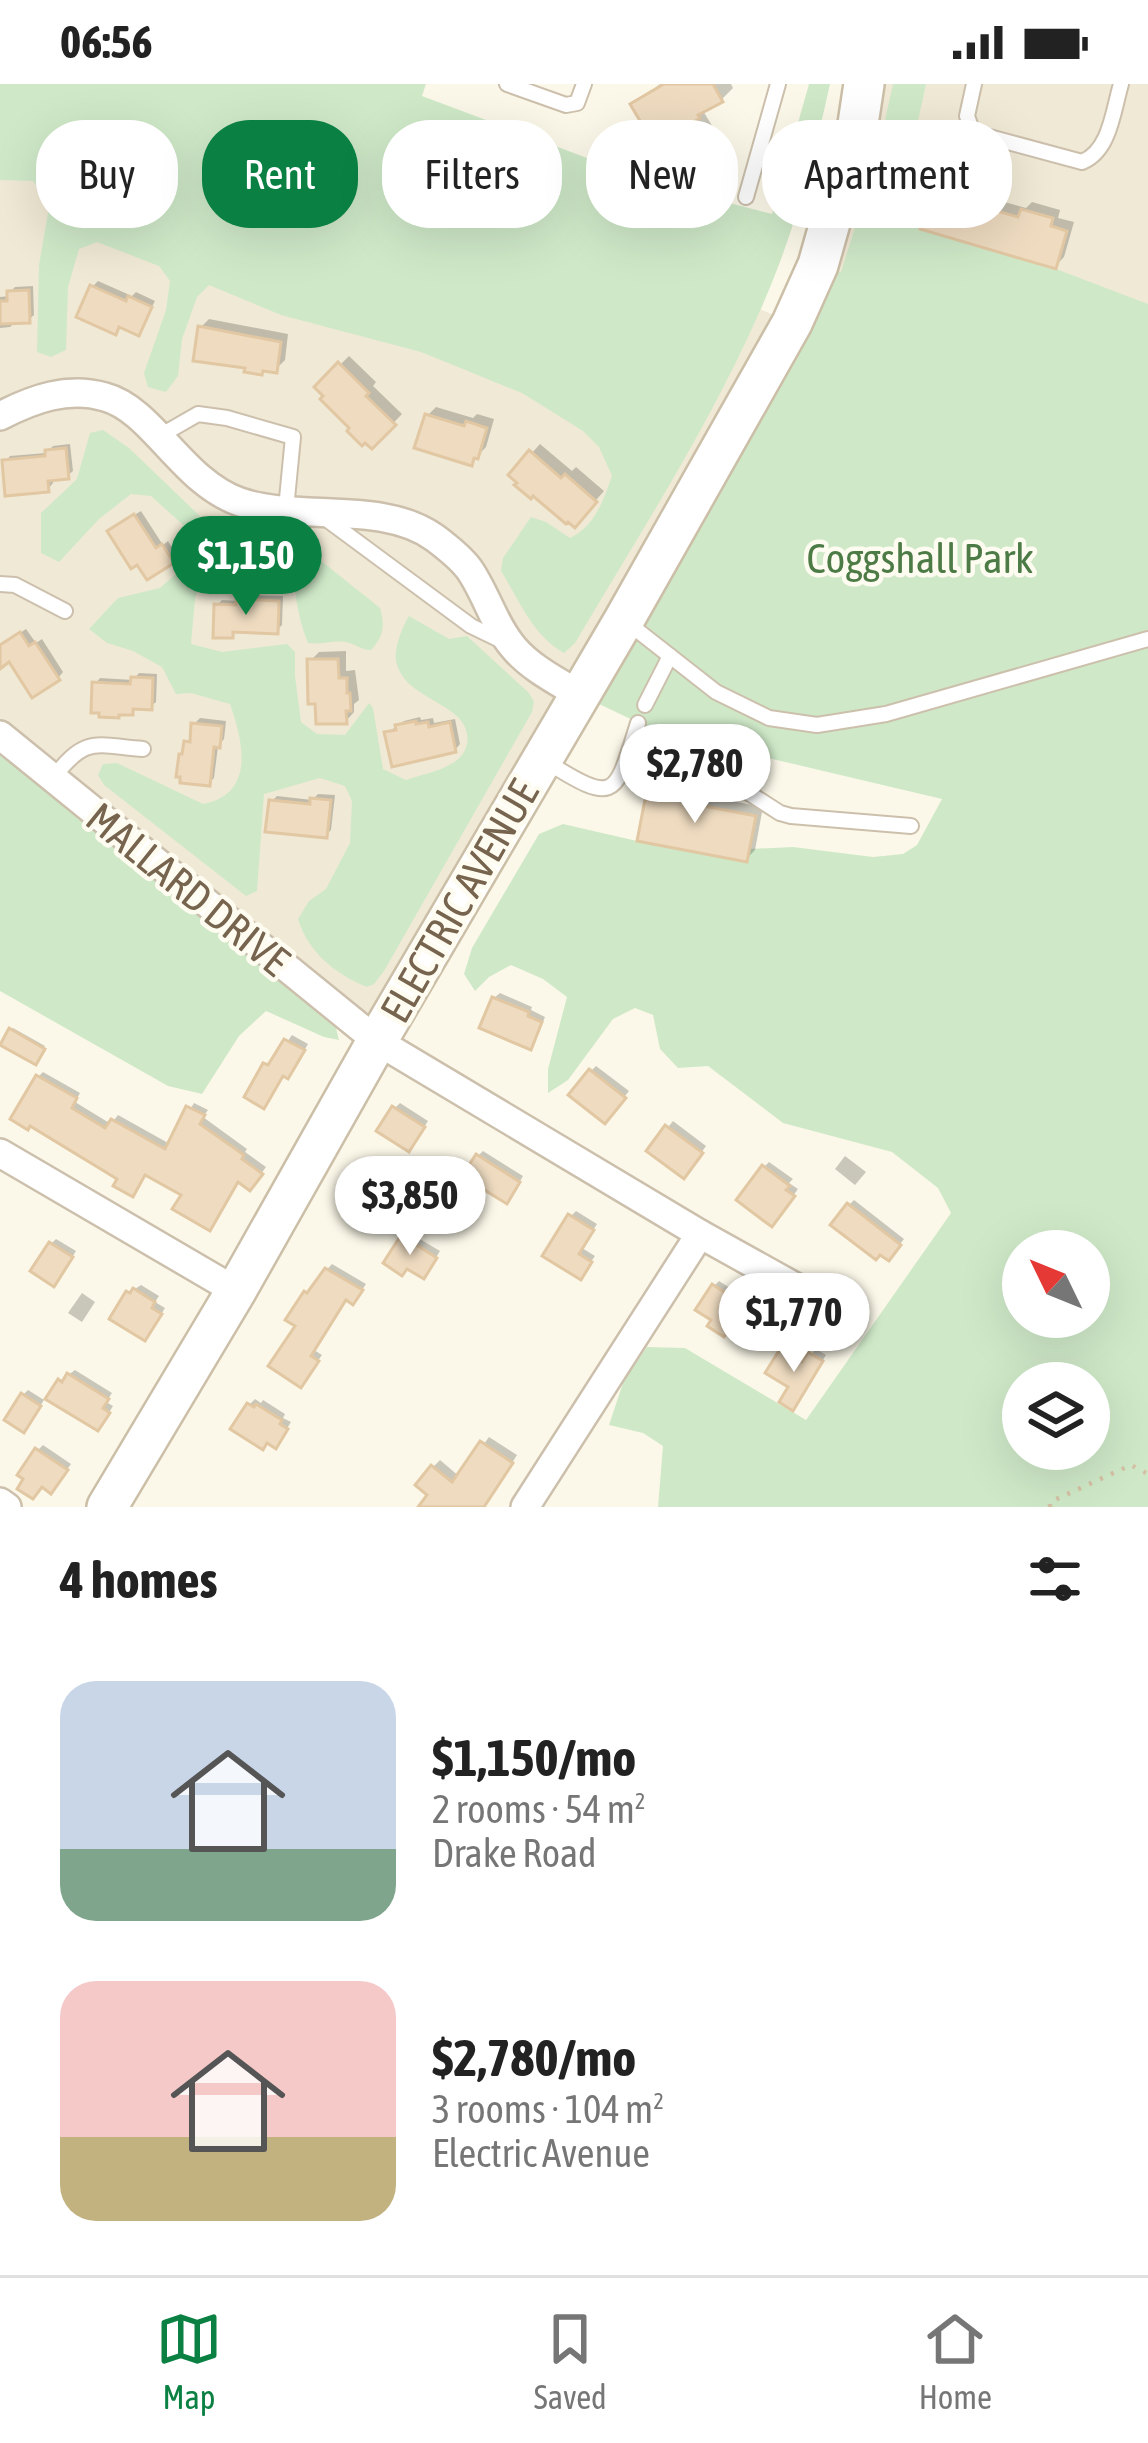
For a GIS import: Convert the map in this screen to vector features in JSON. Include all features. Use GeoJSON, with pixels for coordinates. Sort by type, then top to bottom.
{"type":"FeatureCollection","features":[{"type":"Feature","properties":{"kind":"main road","name":"ELECTRIC AVENUE"},"geometry":{"type":"LineString","coordinates":[[107,1507],[792,323],[818,265],[858,124],[864,84]]}},
{"type":"Feature","properties":{"kind":"street"},"geometry":{"type":"LineString","coordinates":[[0,416],[38,398],[101,396],[128,408],[186,468],[218,492],[250,505],[400,521],[433,537],[469,569],[510,644],[580,695]]}},
{"type":"Feature","properties":{"kind":"street","name":"MALLARD DRIVE"},"geometry":{"type":"LineString","coordinates":[[0,735],[377,1041],[842,1313]]}},
{"type":"Feature","properties":{"kind":"street"},"geometry":{"type":"LineString","coordinates":[[0,1154],[236,1291]]}},
{"type":"Feature","properties":{"kind":"street"},"geometry":{"type":"LineString","coordinates":[[525,1507],[700,1234]]}},
{"type":"Feature","properties":{"kind":"lane"},"geometry":{"type":"LineString","coordinates":[[507,84],[566,105],[577,103],[584,84]]}},
{"type":"Feature","properties":{"kind":"lane"},"geometry":{"type":"LineString","coordinates":[[746,197],[778,84]]}},
{"type":"Feature","properties":{"kind":"lane"},"geometry":{"type":"LineString","coordinates":[[974,84],[967,116],[972,130],[1082,162],[1094,156],[1104,142],[1121,84]]}},
{"type":"Feature","properties":{"kind":"lane"},"geometry":{"type":"LineString","coordinates":[[157,437],[198,414],[293,437],[286,509]]}},
{"type":"Feature","properties":{"kind":"lane"},"geometry":{"type":"LineString","coordinates":[[316,512],[471,626],[510,644]]}},
{"type":"Feature","properties":{"kind":"lane"},"geometry":{"type":"LineString","coordinates":[[0,584],[15,585],[65,611]]}},
{"type":"Feature","properties":{"kind":"lane"},"geometry":{"type":"LineString","coordinates":[[624,620],[716,692],[769,718],[818,725],[886,714],[1148,639]]}},
{"type":"Feature","properties":{"kind":"lane"},"geometry":{"type":"LineString","coordinates":[[645,705],[670,656]]}},
{"type":"Feature","properties":{"kind":"lane"},"geometry":{"type":"LineString","coordinates":[[542,759],[604,790],[618,780],[638,723]]}},
{"type":"Feature","properties":{"kind":"lane"},"geometry":{"type":"LineString","coordinates":[[52,778],[71,755],[92,745],[143,749]]}},
{"type":"Feature","properties":{"kind":"lane"},"geometry":{"type":"LineString","coordinates":[[626,763],[738,786],[791,816],[911,826]]}},
{"type":"Feature","properties":{"kind":"path"},"geometry":{"type":"LineString","coordinates":[[1050,1507],[1050,1502],[1131,1466],[1148,1474]]}},
{"type":"Feature","properties":{"kind":"shaded area"},"geometry":{"type":"Polygon","coordinates":[[[242,84],[325,120],[202,120],[202,228],[358,228],[358,134],[382,145],[382,228],[562,228],[562,223],[792,323],[377,1041],[0,735],[0,97],[242,84]]]}},
{"type":"Feature","properties":{"kind":"shaded area"},"geometry":{"type":"Polygon","coordinates":[[[864,84],[1148,84],[1148,380],[818,265],[827,228],[1012,228],[1012,120],[855,120],[864,84]]]}},
{"type":"Feature","properties":{"kind":"green space"},"geometry":{"type":"Polygon","coordinates":[[[0,84],[426,84],[422,96],[486,120],[382,120],[382,228],[562,228],[562,149],[586,158],[586,228],[738,228],[738,205],[762,211],[762,228],[791,228],[739,356],[695,439],[575,643],[564,653],[544,637],[501,571],[503,558],[531,517],[570,538],[592,520],[612,476],[599,447],[583,431],[522,393],[421,352],[281,315],[209,285],[197,297],[182,339],[178,376],[166,392],[148,387],[144,373],[166,310],[170,281],[159,266],[97,242],[79,249],[68,287],[66,350],[51,357],[37,352],[39,265],[45,228],[178,228],[178,120],[36,120],[36,185],[0,180],[0,84]]]}},
{"type":"Feature","properties":{"kind":"green space"},"geometry":{"type":"Polygon","coordinates":[[[809,84],[830,84],[821,120],[799,120],[809,84]]]}},
{"type":"Feature","properties":{"kind":"green space","name":"Coggshall Park"},"geometry":{"type":"Polygon","coordinates":[[[893,84],[926,84],[918,120],[885,120],[893,84]]]}},
{"type":"Feature","properties":{"kind":"green space","name":"Coggshall Park"},"geometry":{"type":"Polygon","coordinates":[[[855,228],[920,228],[1056,269],[1148,304],[1148,1507],[658,1507],[663,1446],[643,1433],[609,1425],[624,1380],[647,1347],[685,1348],[806,1420],[951,1213],[938,1188],[892,1152],[783,1123],[708,1066],[678,1068],[660,1049],[653,1015],[635,1008],[613,1019],[568,1080],[548,1093],[548,1069],[567,997],[543,979],[511,965],[475,991],[464,974],[472,948],[539,834],[563,824],[637,841],[749,849],[793,847],[873,857],[903,854],[917,845],[942,799],[658,732],[580,695],[818,265],[841,272],[855,228]]]}},
{"type":"Feature","properties":{"kind":"green space"},"geometry":{"type":"Polygon","coordinates":[[[103,430],[129,448],[205,521],[205,563],[195,599],[191,644],[222,652],[287,644],[295,652],[301,722],[317,734],[345,735],[369,703],[383,769],[406,780],[446,767],[462,755],[467,736],[463,723],[413,687],[396,661],[409,616],[449,639],[467,636],[534,702],[374,984],[367,987],[355,982],[324,960],[308,942],[298,919],[309,901],[326,889],[350,843],[352,801],[345,786],[320,778],[264,794],[257,891],[246,896],[104,785],[98,775],[103,764],[117,763],[203,804],[231,789],[241,764],[230,704],[191,693],[176,694],[162,667],[107,643],[89,629],[118,598],[160,588],[198,554],[192,533],[151,496],[131,494],[99,519],[59,562],[41,553],[41,513],[77,479],[90,433],[103,430]]]}},
{"type":"Feature","properties":{"kind":"green space"},"geometry":{"type":"Polygon","coordinates":[[[294,543],[380,608],[382,630],[371,650],[345,642],[308,643],[296,594],[294,543]]]}},
{"type":"Feature","properties":{"kind":"green space"},"geometry":{"type":"Polygon","coordinates":[[[0,754],[336,1028],[339,1040],[266,1011],[239,1036],[202,1094],[168,1086],[0,991],[0,754]]]}},
{"type":"Feature","properties":{"kind":"building"},"geometry":{"type":"Polygon","coordinates":[[[664,84],[713,84],[723,102],[697,120],[639,120],[630,104],[664,84]]]}},
{"type":"Feature","properties":{"kind":"building"},"geometry":{"type":"Polygon","coordinates":[[[1021,209],[1053,218],[1051,226],[1067,231],[1056,269],[920,229],[1012,228],[1012,215],[1018,217],[1021,209]]]}},
{"type":"Feature","properties":{"kind":"building"},"geometry":{"type":"Polygon","coordinates":[[[90,285],[152,307],[139,336],[119,327],[116,335],[76,317],[90,285]]]}},
{"type":"Feature","properties":{"kind":"building"},"geometry":{"type":"Polygon","coordinates":[[[29,290],[30,323],[0,324],[0,301],[7,301],[7,291],[29,290]]]}},
{"type":"Feature","properties":{"kind":"building"},"geometry":{"type":"Polygon","coordinates":[[[198,326],[281,342],[277,373],[263,371],[262,375],[193,361],[198,326]]]}},
{"type":"Feature","properties":{"kind":"building"},"geometry":{"type":"Polygon","coordinates":[[[338,362],[396,425],[372,449],[347,431],[314,387],[338,362]]]}},
{"type":"Feature","properties":{"kind":"building"},"geometry":{"type":"Polygon","coordinates":[[[425,414],[487,428],[472,466],[414,448],[425,414]]]}},
{"type":"Feature","properties":{"kind":"building"},"geometry":{"type":"Polygon","coordinates":[[[66,448],[69,479],[48,481],[49,492],[5,496],[2,460],[45,456],[45,450],[66,448]]]}},
{"type":"Feature","properties":{"kind":"building"},"geometry":{"type":"Polygon","coordinates":[[[529,450],[597,502],[575,528],[533,496],[531,499],[508,475],[529,450]]]}},
{"type":"Feature","properties":{"kind":"building"},"geometry":{"type":"Polygon","coordinates":[[[134,514],[156,548],[162,544],[174,563],[147,580],[137,565],[131,569],[107,531],[134,514]]]}},
{"type":"Feature","properties":{"kind":"building"},"geometry":{"type":"Polygon","coordinates":[[[236,599],[279,601],[278,634],[233,632],[233,638],[213,638],[214,604],[236,605],[236,599]]]}},
{"type":"Feature","properties":{"kind":"building"},"geometry":{"type":"Polygon","coordinates":[[[20,632],[29,646],[35,642],[60,680],[32,698],[9,662],[0,669],[0,645],[20,632]]]}},
{"type":"Feature","properties":{"kind":"building"},"geometry":{"type":"Polygon","coordinates":[[[307,659],[338,659],[339,678],[347,678],[350,693],[347,724],[316,724],[315,704],[308,704],[307,659]]]}},
{"type":"Feature","properties":{"kind":"building"},"geometry":{"type":"Polygon","coordinates":[[[131,677],[153,678],[152,710],[133,709],[133,715],[119,718],[91,713],[92,682],[130,684],[131,677]]]}},
{"type":"Feature","properties":{"kind":"building"},"geometry":{"type":"Polygon","coordinates":[[[416,721],[428,722],[429,727],[450,722],[456,752],[392,767],[384,732],[416,721]]]}},
{"type":"Feature","properties":{"kind":"building"},"geometry":{"type":"Polygon","coordinates":[[[191,723],[222,726],[220,748],[214,747],[210,786],[180,783],[176,777],[184,741],[190,742],[191,723]]]}},
{"type":"Feature","properties":{"kind":"building"},"geometry":{"type":"Polygon","coordinates":[[[647,789],[706,796],[704,806],[756,816],[747,862],[637,841],[647,789]]]}},
{"type":"Feature","properties":{"kind":"building"},"geometry":{"type":"Polygon","coordinates":[[[310,798],[331,800],[327,838],[265,832],[269,800],[310,804],[310,798]]]}},
{"type":"Feature","properties":{"kind":"building"},"geometry":{"type":"Polygon","coordinates":[[[492,997],[542,1022],[531,1050],[479,1028],[492,997]]]}},
{"type":"Feature","properties":{"kind":"building"},"geometry":{"type":"Polygon","coordinates":[[[9,1028],[45,1049],[36,1065],[0,1045],[9,1028]]]}},
{"type":"Feature","properties":{"kind":"building"},"geometry":{"type":"Polygon","coordinates":[[[284,1039],[305,1050],[264,1109],[244,1097],[263,1063],[268,1065],[284,1039]]]}},
{"type":"Feature","properties":{"kind":"building"},"geometry":{"type":"Polygon","coordinates":[[[589,1069],[626,1098],[605,1124],[568,1095],[589,1069]]]}},
{"type":"Feature","properties":{"kind":"building"},"geometry":{"type":"Polygon","coordinates":[[[36,1075],[77,1098],[72,1108],[105,1128],[111,1119],[165,1149],[186,1106],[205,1115],[200,1124],[263,1174],[250,1191],[238,1182],[210,1231],[172,1209],[181,1195],[145,1175],[133,1197],[113,1186],[117,1179],[30,1126],[28,1130],[10,1119],[36,1075]]]}},
{"type":"Feature","properties":{"kind":"building"},"geometry":{"type":"Polygon","coordinates":[[[392,1106],[425,1127],[409,1152],[376,1131],[392,1106]]]}},
{"type":"Feature","properties":{"kind":"building"},"geometry":{"type":"Polygon","coordinates":[[[665,1125],[703,1153],[684,1179],[646,1151],[665,1125]]]}},
{"type":"Feature","properties":{"kind":"building"},"geometry":{"type":"Polygon","coordinates":[[[476,1154],[520,1182],[507,1204],[462,1176],[476,1154]]]}},
{"type":"Feature","properties":{"kind":"building"},"geometry":{"type":"Polygon","coordinates":[[[762,1165],[790,1186],[786,1190],[795,1196],[772,1227],[736,1200],[762,1165]]]}},
{"type":"Feature","properties":{"kind":"building"},"geometry":{"type":"Polygon","coordinates":[[[847,1203],[901,1245],[889,1261],[880,1255],[876,1260],[830,1225],[847,1203]]]}},
{"type":"Feature","properties":{"kind":"building"},"geometry":{"type":"Polygon","coordinates":[[[568,1214],[594,1230],[579,1254],[592,1262],[581,1280],[542,1256],[568,1214]]]}},
{"type":"Feature","properties":{"kind":"building"},"geometry":{"type":"Polygon","coordinates":[[[401,1235],[437,1258],[424,1279],[407,1269],[402,1276],[383,1263],[401,1235]]]}},
{"type":"Feature","properties":{"kind":"building"},"geometry":{"type":"Polygon","coordinates":[[[49,1242],[73,1257],[54,1287],[30,1271],[49,1242]]]}},
{"type":"Feature","properties":{"kind":"building"},"geometry":{"type":"Polygon","coordinates":[[[325,1268],[363,1290],[353,1305],[346,1300],[311,1356],[319,1361],[301,1388],[268,1366],[295,1326],[285,1320],[325,1268]]]}},
{"type":"Feature","properties":{"kind":"building"},"geometry":{"type":"Polygon","coordinates":[[[712,1284],[744,1305],[724,1337],[695,1310],[712,1284]]]}},
{"type":"Feature","properties":{"kind":"building"},"geometry":{"type":"Polygon","coordinates":[[[133,1288],[155,1302],[152,1308],[162,1314],[145,1341],[109,1319],[126,1291],[133,1288]]]}},
{"type":"Feature","properties":{"kind":"building"},"geometry":{"type":"Polygon","coordinates":[[[780,1349],[802,1362],[808,1352],[823,1361],[793,1411],[779,1402],[788,1387],[765,1373],[780,1349]]]}},
{"type":"Feature","properties":{"kind":"building"},"geometry":{"type":"Polygon","coordinates":[[[67,1373],[109,1399],[103,1408],[110,1413],[98,1431],[45,1399],[67,1373]]]}},
{"type":"Feature","properties":{"kind":"building"},"geometry":{"type":"Polygon","coordinates":[[[21,1393],[41,1406],[24,1433],[4,1420],[21,1393]]]}},
{"type":"Feature","properties":{"kind":"building"},"geometry":{"type":"Polygon","coordinates":[[[247,1403],[282,1420],[280,1424],[288,1429],[276,1449],[267,1443],[263,1450],[230,1429],[247,1403]]]}},
{"type":"Feature","properties":{"kind":"building"},"geometry":{"type":"Polygon","coordinates":[[[480,1441],[513,1463],[484,1507],[418,1507],[427,1495],[415,1485],[431,1465],[452,1482],[480,1441]]]}},
{"type":"Feature","properties":{"kind":"building"},"geometry":{"type":"Polygon","coordinates":[[[35,1448],[68,1470],[51,1494],[42,1487],[33,1499],[17,1489],[23,1479],[17,1475],[35,1448]]]}}]}
